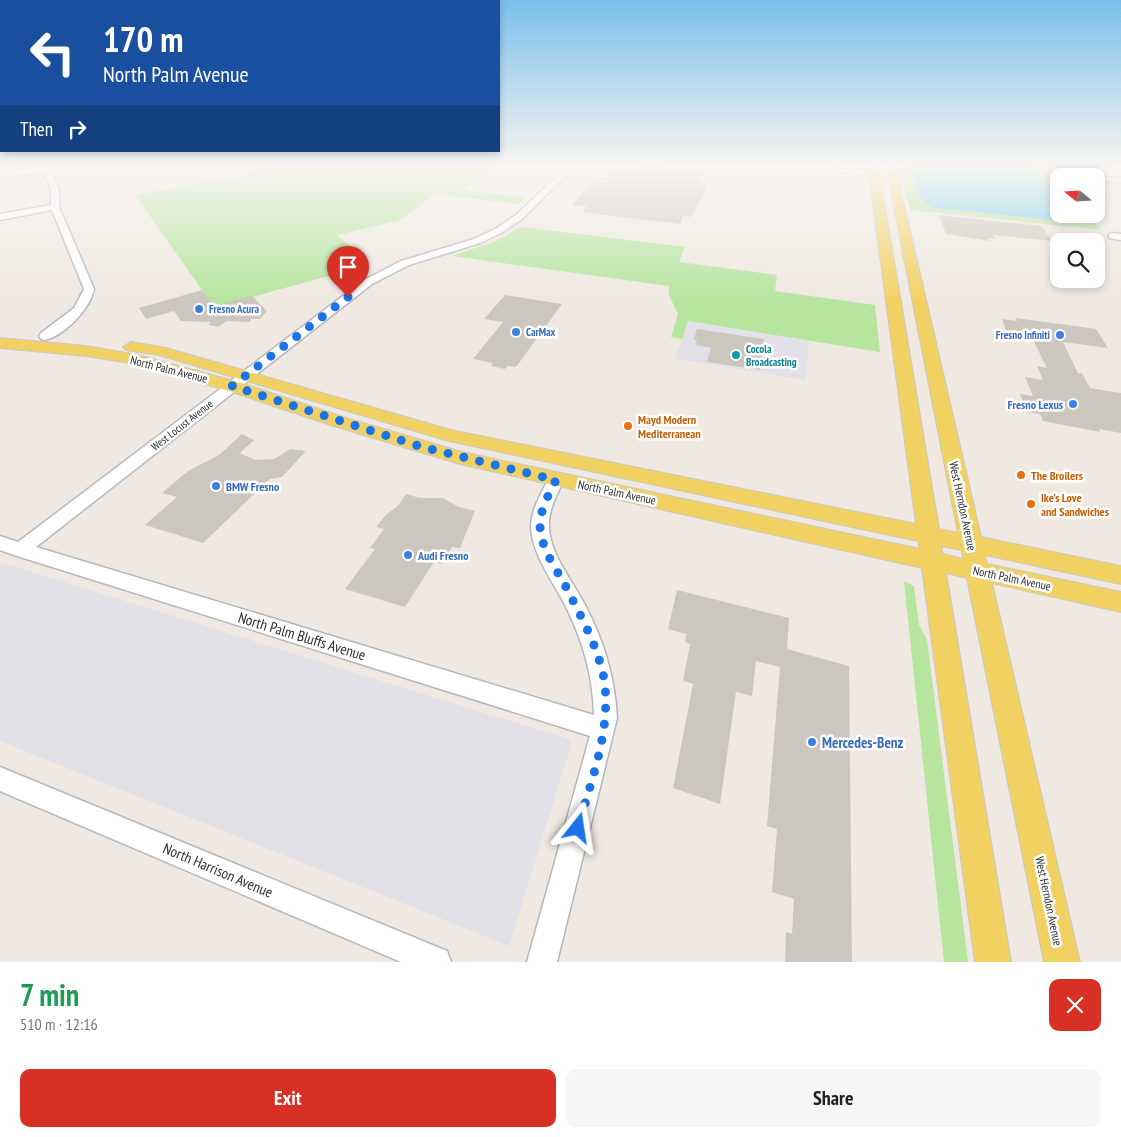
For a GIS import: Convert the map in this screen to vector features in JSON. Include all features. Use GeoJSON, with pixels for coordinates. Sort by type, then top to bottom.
{"type":"FeatureCollection","features":[{"type":"Feature","properties":{"kind":"main road"},"geometry":{"type":"LineString","coordinates":[[880,211],[993,962]]}},
{"type":"Feature","properties":{"kind":"main road","name":"West Herndon Avenue"},"geometry":{"type":"LineString","coordinates":[[899,211],[1062,962]]}},
{"type":"Feature","properties":{"kind":"main road","name":"North Palm Avenue"},"geometry":{"type":"LineString","coordinates":[[0,333],[45,336],[161,351],[422,447],[556,480],[929,547],[971,543],[1121,575]]}},
{"type":"Feature","properties":{"kind":"main road"},"geometry":{"type":"LineString","coordinates":[[0,338],[32,340],[45,336]]}},
{"type":"Feature","properties":{"kind":"main road","name":"North Palm Avenue"},"geometry":{"type":"LineString","coordinates":[[0,343],[86,351],[138,360],[337,404],[449,435],[718,490],[929,547],[977,571],[1121,602]]}},
{"type":"Feature","properties":{"kind":"main road"},"geometry":{"type":"LineString","coordinates":[[422,447],[442,445],[544,466],[562,464],[571,460]]}},
{"type":"Feature","properties":{"kind":"main road"},"geometry":{"type":"LineString","coordinates":[[556,480],[563,474],[583,473],[681,493],[718,490]]}},
{"type":"Feature","properties":{"kind":"street"},"geometry":{"type":"LineString","coordinates":[[0,217],[34,211]]}},
{"type":"Feature","properties":{"kind":"street"},"geometry":{"type":"LineString","coordinates":[[45,336],[76,312],[86,300],[89,288],[57,211]]}},
{"type":"Feature","properties":{"kind":"street","name":"West Locust Avenue"},"geometry":{"type":"LineString","coordinates":[[20,550],[376,276],[406,263],[479,240],[511,223],[524,211]]}},
{"type":"Feature","properties":{"kind":"street"},"geometry":{"type":"LineString","coordinates":[[542,962],[604,729],[605,691],[598,655],[548,554],[542,536],[541,516],[556,480]]}},
{"type":"Feature","properties":{"kind":"street","name":"North Palm Bluffs Avenue"},"geometry":{"type":"LineString","coordinates":[[0,543],[604,729]]}},
{"type":"Feature","properties":{"kind":"street","name":"North Harrison Avenue"},"geometry":{"type":"LineString","coordinates":[[0,779],[436,962]]}},
{"type":"Feature","properties":{"kind":"shaded area"},"geometry":{"type":"Polygon","coordinates":[[[688,321],[809,341],[806,380],[675,359],[688,321]]]}},
{"type":"Feature","properties":{"kind":"shaded area"},"geometry":{"type":"Polygon","coordinates":[[[0,562],[568,739],[571,745],[509,946],[0,741],[0,562]]]}},
{"type":"Feature","properties":{"kind":"green space"},"geometry":{"type":"Polygon","coordinates":[[[146,211],[412,211],[400,220],[337,235],[367,260],[346,266],[351,270],[214,307],[146,211]]]}},
{"type":"Feature","properties":{"kind":"green space"},"geometry":{"type":"Polygon","coordinates":[[[919,211],[1050,211],[1050,223],[1095,223],[1101,230],[919,211]]]}},
{"type":"Feature","properties":{"kind":"green space"},"geometry":{"type":"Polygon","coordinates":[[[521,227],[685,247],[679,262],[777,275],[775,291],[875,305],[880,352],[688,321],[682,339],[671,337],[678,314],[669,295],[669,286],[452,256],[496,241],[521,227]]]}},
{"type":"Feature","properties":{"kind":"green space"},"geometry":{"type":"Polygon","coordinates":[[[904,581],[914,586],[919,625],[927,640],[968,962],[944,962],[904,581]]]}},
{"type":"Feature","properties":{"kind":"water"},"geometry":{"type":"Polygon","coordinates":[[[967,211],[1050,211],[1050,220],[967,211]]]}},
{"type":"Feature","properties":{"kind":"building"},"geometry":{"type":"Polygon","coordinates":[[[694,211],[691,217],[683,216],[680,224],[582,212],[694,211]]]}},
{"type":"Feature","properties":{"kind":"building"},"geometry":{"type":"Polygon","coordinates":[[[939,215],[1042,226],[1050,241],[993,235],[995,239],[988,238],[989,241],[946,234],[939,215]]]}},
{"type":"Feature","properties":{"kind":"building","name":"Fresno Acura"},"geometry":{"type":"Polygon","coordinates":[[[202,290],[215,306],[252,296],[267,311],[260,319],[251,319],[249,322],[227,321],[218,327],[208,325],[211,322],[181,321],[174,311],[146,319],[139,308],[202,290]]]}},
{"type":"Feature","properties":{"kind":"building","name":"CarMax"},"geometry":{"type":"Polygon","coordinates":[[[505,295],[562,304],[516,367],[507,366],[505,369],[491,366],[493,363],[473,359],[503,322],[484,319],[505,295]]]}},
{"type":"Feature","properties":{"kind":"building","name":"Fresno Lexus"},"geometry":{"type":"Polygon","coordinates":[[[1016,318],[1096,329],[1108,348],[1063,342],[1078,373],[1082,373],[1090,388],[1121,393],[1121,433],[1099,429],[1100,432],[1043,421],[1040,414],[1027,412],[1020,394],[1033,396],[1025,377],[1043,380],[1037,366],[1047,368],[1033,340],[1022,338],[1019,331],[1006,330],[1002,319],[1017,321],[1016,318]]]}},
{"type":"Feature","properties":{"kind":"building","name":"Cocola Broadcasting"},"geometry":{"type":"Polygon","coordinates":[[[697,329],[764,339],[760,370],[707,362],[711,348],[695,345],[697,340],[694,339],[697,329]]]}},
{"type":"Feature","properties":{"kind":"building","name":"BMW Fresno"},"geometry":{"type":"Polygon","coordinates":[[[242,434],[254,440],[240,453],[255,460],[274,459],[290,449],[306,451],[282,477],[270,479],[203,543],[145,525],[177,497],[162,493],[188,471],[219,455],[242,434]]]}},
{"type":"Feature","properties":{"kind":"building","name":"Audi Fresno"},"geometry":{"type":"Polygon","coordinates":[[[406,494],[420,498],[443,498],[459,507],[475,511],[460,548],[452,547],[441,564],[434,562],[405,607],[345,589],[375,549],[370,548],[384,529],[376,527],[386,515],[399,505],[406,494]]]}},
{"type":"Feature","properties":{"kind":"building","name":"Mercedes-Benz"},"geometry":{"type":"Polygon","coordinates":[[[677,590],[789,618],[787,649],[849,666],[852,962],[785,962],[786,932],[792,934],[794,899],[772,892],[777,829],[767,826],[780,667],[756,661],[752,696],[736,692],[720,804],[673,788],[693,684],[683,681],[690,644],[685,642],[686,634],[668,629],[677,590]]]}},
{"type":"Feature","properties":{"kind":"place","name":"Fresno Acura"},"geometry":{"type":"Point","coordinates":[199,309]}},
{"type":"Feature","properties":{"kind":"place","name":"CarMax"},"geometry":{"type":"Point","coordinates":[516,332]}},
{"type":"Feature","properties":{"kind":"place","name":"Fresno Infiniti"},"geometry":{"type":"Point","coordinates":[1060,335]}},
{"type":"Feature","properties":{"kind":"place","name":"Cocola Broadcasting"},"geometry":{"type":"Point","coordinates":[736,355]}},
{"type":"Feature","properties":{"kind":"place","name":"Fresno Lexus"},"geometry":{"type":"Point","coordinates":[1073,404]}},
{"type":"Feature","properties":{"kind":"place","name":"Mayd Modern Mediterranean"},"geometry":{"type":"Point","coordinates":[628,426]}},
{"type":"Feature","properties":{"kind":"place","name":"The Broilers"},"geometry":{"type":"Point","coordinates":[1021,475]}},
{"type":"Feature","properties":{"kind":"place","name":"BMW Fresno"},"geometry":{"type":"Point","coordinates":[216,486]}},
{"type":"Feature","properties":{"kind":"place","name":"Ike's Love and Sandwiches"},"geometry":{"type":"Point","coordinates":[1031,504]}},
{"type":"Feature","properties":{"kind":"place","name":"Audi Fresno"},"geometry":{"type":"Point","coordinates":[408,555]}},
{"type":"Feature","properties":{"kind":"place","name":"Mercedes-Benz"},"geometry":{"type":"Point","coordinates":[812,742]}},
{"type":"Feature","properties":{"kind":"route"},"geometry":{"type":"LineString","coordinates":[[348,297],[232,386],[422,447],[460,458],[556,480],[541,516],[540,528],[544,546],[572,598],[598,655],[605,691],[606,718],[604,729],[578,828]]}}]}
